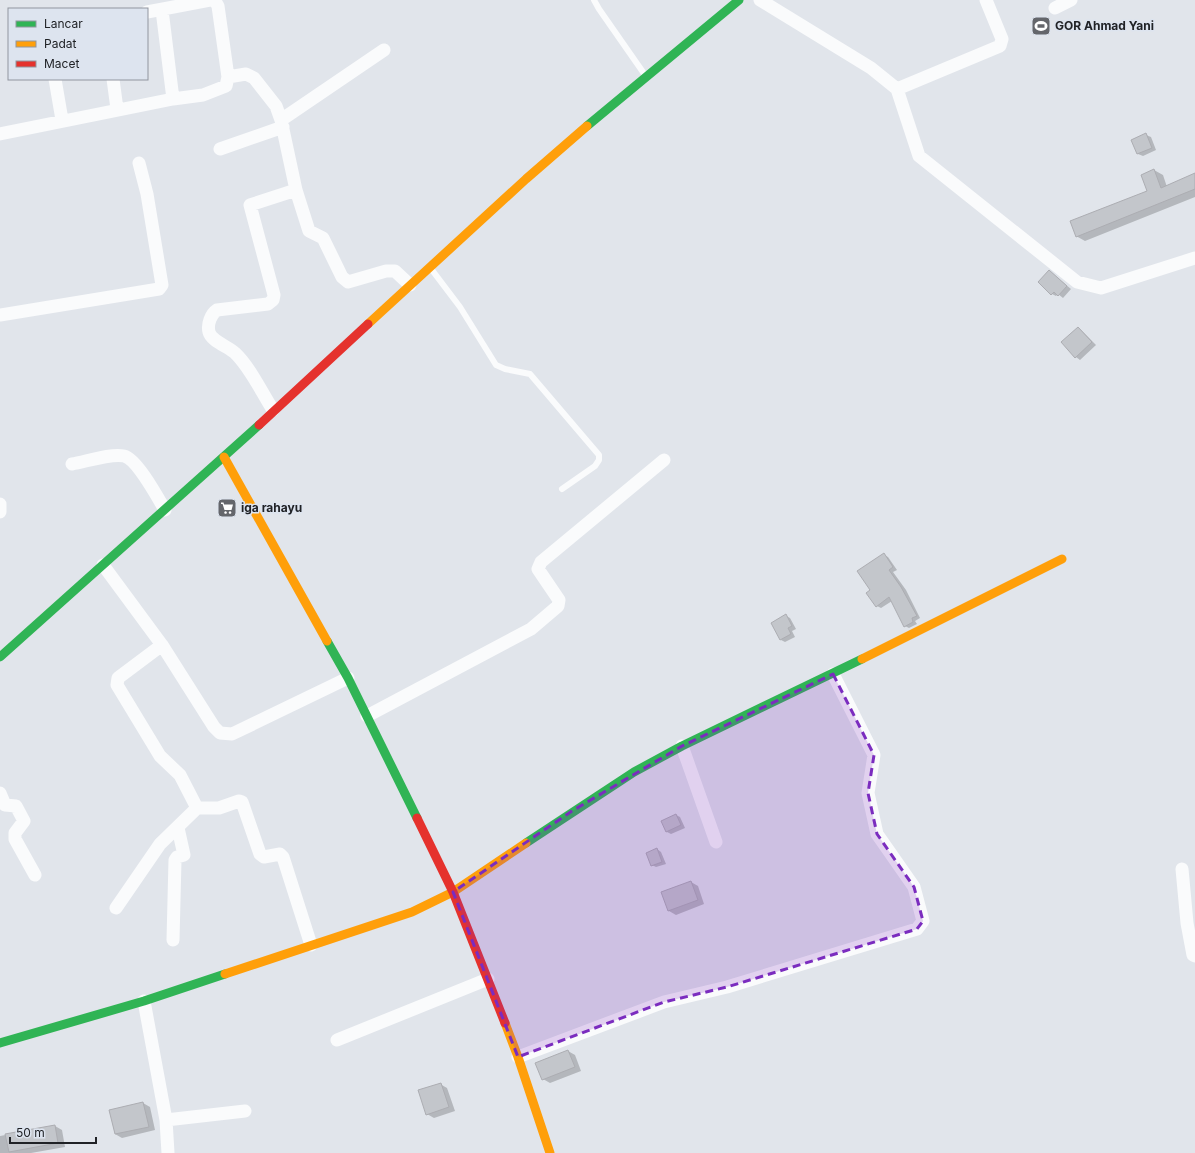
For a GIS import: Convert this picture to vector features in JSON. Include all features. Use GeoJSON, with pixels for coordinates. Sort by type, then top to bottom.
{"type":"FeatureCollection","features":[{"type":"Feature","properties":{"kind":"street"},"geometry":{"type":"LineString","coordinates":[[0,134],[62,120],[173,99],[203,95],[226,86],[228,77],[218,6],[215,1],[210,0],[148,12]]}},
{"type":"Feature","properties":{"kind":"street"},"geometry":{"type":"LineString","coordinates":[[0,657],[224,457],[273,410],[560,148],[739,0]]}},
{"type":"Feature","properties":{"kind":"street"},"geometry":{"type":"LineString","coordinates":[[760,0],[871,68],[897,89],[919,156],[1077,282],[1101,288],[1195,258]]}},
{"type":"Feature","properties":{"kind":"street"},"geometry":{"type":"LineString","coordinates":[[897,89],[1000,46],[1002,39],[986,0]]}},
{"type":"Feature","properties":{"kind":"street"},"geometry":{"type":"LineString","coordinates":[[1055,8],[1071,0]]}},
{"type":"Feature","properties":{"kind":"street"},"geometry":{"type":"LineString","coordinates":[[162,10],[173,99]]}},
{"type":"Feature","properties":{"kind":"street"},"geometry":{"type":"LineString","coordinates":[[220,149],[282,123],[384,50]]}},
{"type":"Feature","properties":{"kind":"street"},"geometry":{"type":"LineString","coordinates":[[228,77],[246,74],[254,78],[276,106],[282,123],[296,190],[309,231],[323,238],[342,278],[348,282],[386,271],[395,272],[410,285]]}},
{"type":"Feature","properties":{"kind":"street"},"geometry":{"type":"LineString","coordinates":[[55,80],[62,120]]}},
{"type":"Feature","properties":{"kind":"street"},"geometry":{"type":"LineString","coordinates":[[113,80],[118,110]]}},
{"type":"Feature","properties":{"kind":"street"},"geometry":{"type":"LineString","coordinates":[[0,315],[159,289],[162,285],[147,194],[139,163]]}},
{"type":"Feature","properties":{"kind":"street"},"geometry":{"type":"LineString","coordinates":[[273,410],[239,357],[212,337],[208,326],[212,315],[217,310],[268,304],[273,300],[274,295],[250,205],[296,190]]}},
{"type":"Feature","properties":{"kind":"street"},"geometry":{"type":"LineString","coordinates":[[72,464],[118,456],[129,458],[136,465],[165,510]]}},
{"type":"Feature","properties":{"kind":"street"},"geometry":{"type":"LineString","coordinates":[[224,457],[348,678],[453,892],[518,1057],[550,1153]]}},
{"type":"Feature","properties":{"kind":"street"},"geometry":{"type":"LineString","coordinates":[[367,716],[531,629],[558,606],[559,600],[538,570],[541,562],[664,460]]}},
{"type":"Feature","properties":{"kind":"street"},"geometry":{"type":"LineString","coordinates":[[0,504],[0,512]]}},
{"type":"Feature","properties":{"kind":"street"},"geometry":{"type":"LineString","coordinates":[[0,1043],[144,1001],[412,912],[453,892],[572,811],[634,772],[682,746],[833,674],[1062,559]]}},
{"type":"Feature","properties":{"kind":"street"},"geometry":{"type":"LineString","coordinates":[[103,565],[162,645],[214,727],[225,735],[232,734],[348,678]]}},
{"type":"Feature","properties":{"kind":"street"},"geometry":{"type":"LineString","coordinates":[[162,645],[118,678],[116,683],[160,756],[180,775],[197,808]]}},
{"type":"Feature","properties":{"kind":"street"},"geometry":{"type":"LineString","coordinates":[[518,1057],[664,1002],[728,987],[917,929],[923,921],[914,887],[877,834],[868,793],[874,755],[833,674]]}},
{"type":"Feature","properties":{"kind":"street"},"geometry":{"type":"LineString","coordinates":[[682,746],[716,842]]}},
{"type":"Feature","properties":{"kind":"street"},"geometry":{"type":"LineString","coordinates":[[0,793],[5,805],[16,806],[22,815],[24,821],[15,833],[15,839],[35,875]]}},
{"type":"Feature","properties":{"kind":"street"},"geometry":{"type":"LineString","coordinates":[[116,908],[160,844],[197,808],[214,809],[239,801],[242,802],[260,854],[264,857],[280,854],[283,857],[312,945]]}},
{"type":"Feature","properties":{"kind":"street"},"geometry":{"type":"LineString","coordinates":[[173,940],[175,860],[177,857],[184,854],[178,828]]}},
{"type":"Feature","properties":{"kind":"street"},"geometry":{"type":"LineString","coordinates":[[1182,869],[1187,923],[1193,955],[1195,956]]}},
{"type":"Feature","properties":{"kind":"street"},"geometry":{"type":"LineString","coordinates":[[337,1040],[488,979]]}},
{"type":"Feature","properties":{"kind":"street"},"geometry":{"type":"LineString","coordinates":[[144,1001],[166,1120],[168,1153]]}},
{"type":"Feature","properties":{"kind":"street"},"geometry":{"type":"LineString","coordinates":[[166,1120],[245,1111]]}},
{"type":"Feature","properties":{"kind":"lane"},"geometry":{"type":"LineString","coordinates":[[594,0],[599,10],[646,77]]}},
{"type":"Feature","properties":{"kind":"lane"},"geometry":{"type":"LineString","coordinates":[[430,267],[460,307],[496,365],[505,369],[530,374],[599,455],[599,460],[595,466],[562,489]]}},
{"type":"Feature","properties":{"kind":"highlighted area"},"geometry":{"type":"Polygon","coordinates":[[[833,674],[874,755],[868,793],[877,834],[914,887],[923,921],[917,929],[727,987],[664,1002],[518,1057],[453,892],[572,811],[682,746],[833,674]]]}},
{"type":"Feature","properties":{"kind":"building"},"geometry":{"type":"Polygon","coordinates":[[[1146,133],[1152,148],[1137,154],[1131,140],[1146,133]]]}},
{"type":"Feature","properties":{"kind":"building"},"geometry":{"type":"Polygon","coordinates":[[[1154,169],[1161,188],[1195,173],[1195,189],[1076,237],[1070,221],[1147,191],[1141,175],[1154,169]]]}},
{"type":"Feature","properties":{"kind":"building"},"geometry":{"type":"Polygon","coordinates":[[[1049,270],[1067,286],[1058,296],[1054,292],[1051,295],[1038,282],[1049,270]]]}},
{"type":"Feature","properties":{"kind":"building"},"geometry":{"type":"Polygon","coordinates":[[[1078,327],[1092,342],[1075,358],[1061,342],[1078,327]]]}},
{"type":"Feature","properties":{"kind":"building"},"geometry":{"type":"Polygon","coordinates":[[[884,553],[893,567],[889,570],[901,587],[917,616],[912,618],[913,622],[904,627],[889,597],[876,607],[866,593],[870,590],[857,571],[884,553]]]}},
{"type":"Feature","properties":{"kind":"building"},"geometry":{"type":"Polygon","coordinates":[[[786,614],[792,626],[788,628],[791,634],[780,640],[771,623],[786,614]]]}},
{"type":"Feature","properties":{"kind":"building"},"geometry":{"type":"Polygon","coordinates":[[[676,814],[681,825],[666,832],[661,821],[676,814]]]}},
{"type":"Feature","properties":{"kind":"building"},"geometry":{"type":"Polygon","coordinates":[[[657,848],[662,862],[651,866],[646,853],[657,848]]]}},
{"type":"Feature","properties":{"kind":"building"},"geometry":{"type":"Polygon","coordinates":[[[691,881],[698,900],[668,911],[661,892],[691,881]]]}},
{"type":"Feature","properties":{"kind":"building"},"geometry":{"type":"Polygon","coordinates":[[[568,1050],[575,1067],[542,1080],[535,1063],[568,1050]]]}},
{"type":"Feature","properties":{"kind":"building"},"geometry":{"type":"Polygon","coordinates":[[[441,1083],[449,1107],[426,1115],[418,1090],[441,1083]]]}},
{"type":"Feature","properties":{"kind":"building"},"geometry":{"type":"Polygon","coordinates":[[[143,1102],[149,1127],[115,1134],[109,1110],[143,1102]]]}},
{"type":"Feature","properties":{"kind":"building"},"geometry":{"type":"Polygon","coordinates":[[[55,1125],[58,1143],[9,1152],[5,1134],[55,1125]]]}},
{"type":"Feature","properties":{"kind":"traffic: fast"},"geometry":{"type":"LineString","coordinates":[[587,126],[739,0]]}},
{"type":"Feature","properties":{"kind":"traffic: fast"},"geometry":{"type":"LineString","coordinates":[[0,657],[259,425]]}},
{"type":"Feature","properties":{"kind":"traffic: fast"},"geometry":{"type":"LineString","coordinates":[[327,641],[348,678],[417,818]]}},
{"type":"Feature","properties":{"kind":"traffic: fast"},"geometry":{"type":"LineString","coordinates":[[526,843],[634,772],[682,746],[862,659]]}},
{"type":"Feature","properties":{"kind":"traffic: fast"},"geometry":{"type":"LineString","coordinates":[[0,1043],[144,1001],[225,974]]}},
{"type":"Feature","properties":{"kind":"traffic: slow"},"geometry":{"type":"LineString","coordinates":[[368,324],[526,179],[587,126]]}},
{"type":"Feature","properties":{"kind":"traffic: slow"},"geometry":{"type":"LineString","coordinates":[[224,457],[327,641]]}},
{"type":"Feature","properties":{"kind":"traffic: slow"},"geometry":{"type":"LineString","coordinates":[[862,659],[1062,559]]}},
{"type":"Feature","properties":{"kind":"traffic: slow"},"geometry":{"type":"LineString","coordinates":[[225,974],[412,912],[453,892],[526,843]]}},
{"type":"Feature","properties":{"kind":"traffic: slow"},"geometry":{"type":"LineString","coordinates":[[505,1023],[550,1153]]}},
{"type":"Feature","properties":{"kind":"traffic: jam"},"geometry":{"type":"LineString","coordinates":[[259,425],[368,324]]}},
{"type":"Feature","properties":{"kind":"traffic: jam"},"geometry":{"type":"LineString","coordinates":[[417,818],[453,892],[505,1023]]}},
{"type":"Feature","properties":{"kind":"place","name":"GOR Ahmad Yani"},"geometry":{"type":"Point","coordinates":[1041,26]}},
{"type":"Feature","properties":{"kind":"place","name":"iga rahayu"},"geometry":{"type":"Point","coordinates":[227,508]}}]}
